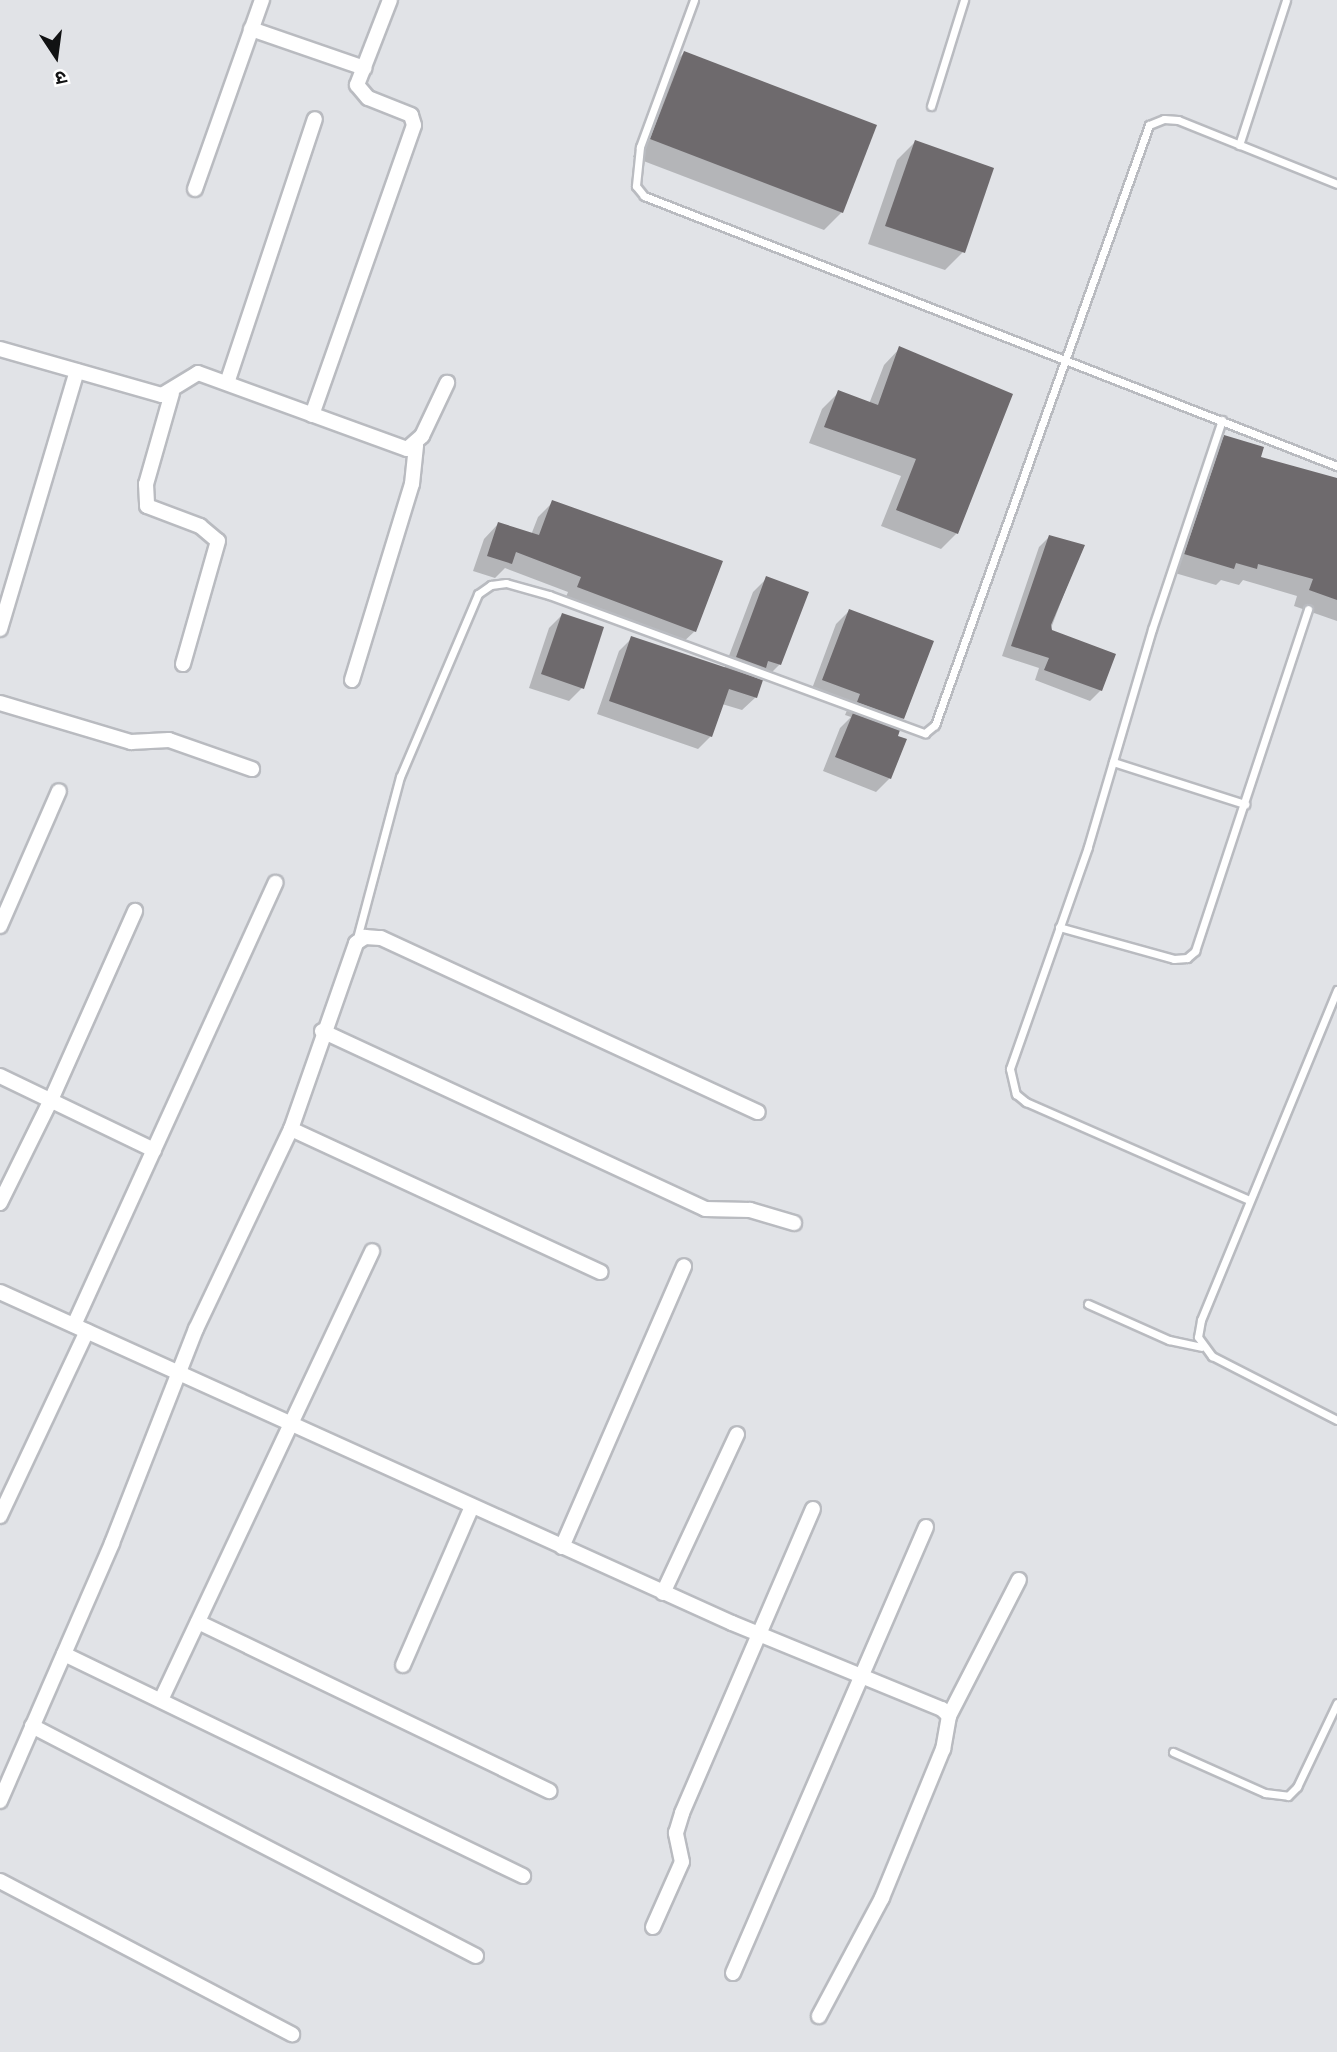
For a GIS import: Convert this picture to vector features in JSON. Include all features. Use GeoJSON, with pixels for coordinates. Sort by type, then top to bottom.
{"type":"FeatureCollection","features":[{"type":"Feature","properties":{"kind":"street"},"geometry":{"type":"LineString","coordinates":[[195,189],[262,0]]}},
{"type":"Feature","properties":{"kind":"street"},"geometry":{"type":"LineString","coordinates":[[312,415],[414,125],[411,115],[361,93],[357,85],[390,0]]}},
{"type":"Feature","properties":{"kind":"street"},"geometry":{"type":"LineString","coordinates":[[251,29],[364,68]]}},
{"type":"Feature","properties":{"kind":"street"},"geometry":{"type":"LineString","coordinates":[[227,383],[315,119]]}},
{"type":"Feature","properties":{"kind":"street"},"geometry":{"type":"LineString","coordinates":[[0,349],[146,393],[172,393]]}},
{"type":"Feature","properties":{"kind":"street"},"geometry":{"type":"LineString","coordinates":[[0,629],[77,371]]}},
{"type":"Feature","properties":{"kind":"street"},"geometry":{"type":"LineString","coordinates":[[183,664],[218,541],[200,526],[147,506],[144,494],[172,393],[188,376],[198,373],[397,446],[416,445]]}},
{"type":"Feature","properties":{"kind":"street"},"geometry":{"type":"LineString","coordinates":[[352,680],[412,484],[416,445],[447,383]]}},
{"type":"Feature","properties":{"kind":"street"},"geometry":{"type":"LineString","coordinates":[[0,703],[131,742],[169,740],[252,769]]}},
{"type":"Feature","properties":{"kind":"street"},"geometry":{"type":"LineString","coordinates":[[0,926],[59,791]]}},
{"type":"Feature","properties":{"kind":"street"},"geometry":{"type":"LineString","coordinates":[[0,1516],[154,1150],[275,883]]}},
{"type":"Feature","properties":{"kind":"street"},"geometry":{"type":"LineString","coordinates":[[0,1203],[51,1100],[135,911]]}},
{"type":"Feature","properties":{"kind":"street"},"geometry":{"type":"LineString","coordinates":[[0,1801],[64,1654],[179,1373],[291,1129],[323,1031],[356,943],[365,937],[381,939],[758,1112]]}},
{"type":"Feature","properties":{"kind":"street"},"geometry":{"type":"LineString","coordinates":[[323,1031],[705,1209],[750,1210],[794,1223]]}},
{"type":"Feature","properties":{"kind":"street"},"geometry":{"type":"LineString","coordinates":[[0,1076],[154,1150]]}},
{"type":"Feature","properties":{"kind":"street"},"geometry":{"type":"LineString","coordinates":[[291,1129],[601,1272]]}},
{"type":"Feature","properties":{"kind":"street"},"geometry":{"type":"LineString","coordinates":[[161,1700],[372,1251]]}},
{"type":"Feature","properties":{"kind":"street"},"geometry":{"type":"LineString","coordinates":[[562,1547],[684,1266]]}},
{"type":"Feature","properties":{"kind":"street"},"geometry":{"type":"LineString","coordinates":[[0,1293],[759,1635],[863,1677],[949,1716]]}},
{"type":"Feature","properties":{"kind":"street"},"geometry":{"type":"LineString","coordinates":[[663,1592],[737,1434]]}},
{"type":"Feature","properties":{"kind":"street"},"geometry":{"type":"LineString","coordinates":[[403,1665],[472,1506]]}},
{"type":"Feature","properties":{"kind":"street"},"geometry":{"type":"LineString","coordinates":[[653,1927],[682,1863],[676,1833],[682,1813],[813,1509]]}},
{"type":"Feature","properties":{"kind":"street"},"geometry":{"type":"LineString","coordinates":[[733,1973],[926,1527]]}},
{"type":"Feature","properties":{"kind":"street"},"geometry":{"type":"LineString","coordinates":[[820,2016],[882,1898],[943,1749],[949,1716],[1019,1580]]}},
{"type":"Feature","properties":{"kind":"street"},"geometry":{"type":"LineString","coordinates":[[198,1622],[549,1791]]}},
{"type":"Feature","properties":{"kind":"street"},"geometry":{"type":"LineString","coordinates":[[64,1654],[523,1876]]}},
{"type":"Feature","properties":{"kind":"street"},"geometry":{"type":"LineString","coordinates":[[32,1726],[476,1956]]}},
{"type":"Feature","properties":{"kind":"street"},"geometry":{"type":"LineString","coordinates":[[0,1881],[292,2034]]}},
{"type":"Feature","properties":{"kind":"lane"},"geometry":{"type":"LineString","coordinates":[[694,0],[640,147],[636,186],[644,196],[1337,466]]}},
{"type":"Feature","properties":{"kind":"lane"},"geometry":{"type":"LineString","coordinates":[[931,106],[964,0]]}},
{"type":"Feature","properties":{"kind":"lane"},"geometry":{"type":"LineString","coordinates":[[1239,145],[1286,0]]}},
{"type":"Feature","properties":{"kind":"lane"},"geometry":{"type":"LineString","coordinates":[[356,943],[400,777],[470,607],[491,585],[506,583],[549,594],[913,732],[925,733],[935,725],[1149,125],[1164,119],[1178,120],[1337,184]]}},
{"type":"Feature","properties":{"kind":"lane"},"geometry":{"type":"LineString","coordinates":[[1222,419],[1113,762],[1010,1069],[1016,1094],[1054,1115],[1249,1200]]}},
{"type":"Feature","properties":{"kind":"lane"},"geometry":{"type":"LineString","coordinates":[[1059,927],[1151,954],[1188,958],[1203,933],[1308,608]]}},
{"type":"Feature","properties":{"kind":"lane"},"geometry":{"type":"LineString","coordinates":[[1113,762],[1245,804]]}},
{"type":"Feature","properties":{"kind":"lane"},"geometry":{"type":"LineString","coordinates":[[1201,1347],[1201,1320],[1337,990]]}},
{"type":"Feature","properties":{"kind":"lane"},"geometry":{"type":"LineString","coordinates":[[1088,1304],[1169,1340],[1201,1347],[1337,1420]]}},
{"type":"Feature","properties":{"kind":"lane"},"geometry":{"type":"LineString","coordinates":[[1172,1752],[1265,1793],[1288,1796],[1297,1787],[1337,1703]]}},
{"type":"Feature","properties":{"kind":"building"},"geometry":{"type":"Polygon","coordinates":[[[684,51],[877,125],[843,213],[650,139],[684,51]]]}},
{"type":"Feature","properties":{"kind":"building"},"geometry":{"type":"Polygon","coordinates":[[[915,140],[994,168],[965,253],[885,226],[915,140]]]}},
{"type":"Feature","properties":{"kind":"building"},"geometry":{"type":"Polygon","coordinates":[[[899,346],[1013,394],[958,534],[896,510],[916,459],[824,427],[838,390],[878,405],[899,346]]]}},
{"type":"Feature","properties":{"kind":"building"},"geometry":{"type":"Polygon","coordinates":[[[1224,435],[1264,447],[1261,457],[1337,478],[1337,600],[1309,590],[1313,579],[1258,564],[1257,569],[1236,563],[1234,569],[1184,554],[1224,435]]]}},
{"type":"Feature","properties":{"kind":"building"},"geometry":{"type":"Polygon","coordinates":[[[552,500],[723,561],[696,632],[577,587],[581,577],[516,552],[512,564],[487,556],[498,522],[539,535],[552,500]]]}},
{"type":"Feature","properties":{"kind":"building"},"geometry":{"type":"Polygon","coordinates":[[[1049,535],[1085,545],[1051,625],[1052,630],[1116,654],[1102,691],[1044,670],[1049,658],[1011,646],[1049,535]]]}},
{"type":"Feature","properties":{"kind":"building"},"geometry":{"type":"Polygon","coordinates":[[[766,576],[809,592],[781,665],[768,661],[766,668],[736,657],[766,576]]]}},
{"type":"Feature","properties":{"kind":"building"},"geometry":{"type":"Polygon","coordinates":[[[849,609],[934,641],[904,719],[857,702],[860,694],[822,680],[849,609]]]}},
{"type":"Feature","properties":{"kind":"building"},"geometry":{"type":"Polygon","coordinates":[[[562,613],[604,627],[584,689],[541,674],[562,613]]]}},
{"type":"Feature","properties":{"kind":"building"},"geometry":{"type":"Polygon","coordinates":[[[631,636],[763,680],[757,698],[729,689],[712,737],[609,701],[631,636]]]}},
{"type":"Feature","properties":{"kind":"building"},"geometry":{"type":"Polygon","coordinates":[[[853,713],[900,730],[898,736],[907,739],[891,779],[835,757],[853,713]]]}}]}
